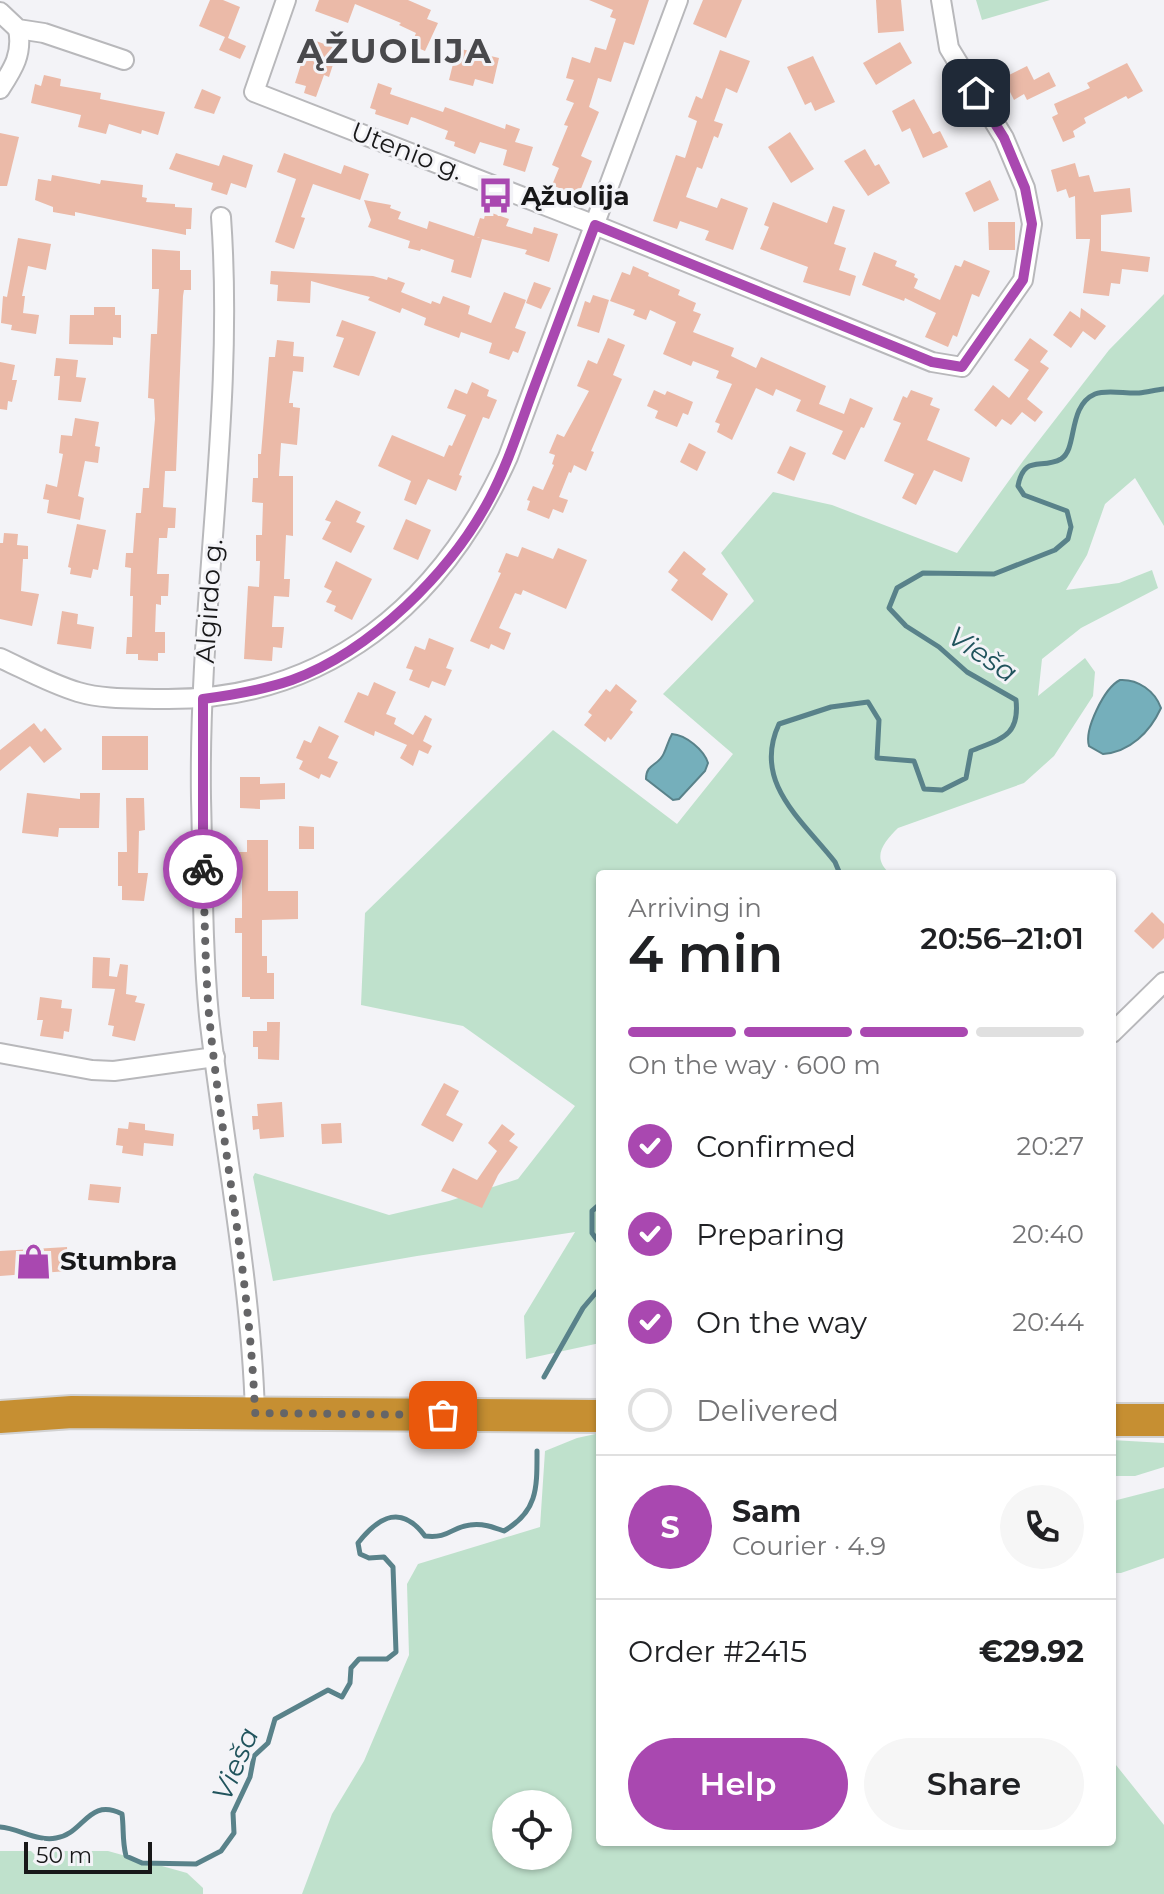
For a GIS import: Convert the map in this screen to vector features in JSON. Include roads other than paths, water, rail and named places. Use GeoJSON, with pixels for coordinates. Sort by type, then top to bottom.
{"type":"FeatureCollection","features":[{"type":"Feature","properties":{"kind":"highway"},"geometry":{"type":"LineString","coordinates":[[0,1417],[72,1412],[596,1416]]}},
{"type":"Feature","properties":{"kind":"highway"},"geometry":{"type":"LineString","coordinates":[[1116,1420],[1164,1420]]}},
{"type":"Feature","properties":{"kind":"street","name":"Utenio g."},"geometry":{"type":"LineString","coordinates":[[286,0],[254,92],[595,225],[932,362],[962,367],[1023,280],[1032,224],[1025,188],[1004,138],[949,48],[941,0]]}},
{"type":"Feature","properties":{"kind":"street"},"geometry":{"type":"LineString","coordinates":[[0,658],[80,693],[103,697],[203,699],[250,692],[293,680],[357,646],[387,622],[458,548],[490,497],[508,457],[678,0]]}},
{"type":"Feature","properties":{"kind":"street"},"geometry":{"type":"LineString","coordinates":[[0,12],[18,29],[44,33],[124,60]]}},
{"type":"Feature","properties":{"kind":"street"},"geometry":{"type":"LineString","coordinates":[[0,89],[19,56],[18,29]]}},
{"type":"Feature","properties":{"kind":"street","name":"Algirdo g."},"geometry":{"type":"LineString","coordinates":[[221,217],[226,302],[203,699],[204,893],[209,1014],[254,1370],[255,1413]]}},
{"type":"Feature","properties":{"kind":"street"},"geometry":{"type":"LineString","coordinates":[[1116,1029],[1164,982]]}},
{"type":"Feature","properties":{"kind":"street"},"geometry":{"type":"LineString","coordinates":[[0,1053],[92,1070],[114,1071],[215,1057]]}},
{"type":"Feature","properties":{"kind":"water"},"geometry":{"type":"Polygon","coordinates":[[[1120,680],[1145,687],[1155,696],[1161,708],[1138,739],[1122,749],[1103,754],[1089,746],[1089,730],[1102,700],[1120,680]]]}},
{"type":"Feature","properties":{"kind":"water"},"geometry":{"type":"Polygon","coordinates":[[[672,734],[694,744],[708,763],[705,771],[679,799],[673,800],[646,779],[648,770],[662,757],[672,734]]]}},
{"type":"Feature","properties":{"kind":"waterway","name":"Vieša"},"geometry":{"type":"LineString","coordinates":[[838,870],[795,815],[776,782],[772,745],[779,724],[831,707],[868,702],[879,720],[877,758],[914,761],[924,789],[942,790],[966,778],[971,751],[999,739],[1011,729],[1015,722],[1016,700],[967,672],[939,647],[906,626],[889,608],[897,588],[923,573],[994,574],[1055,550],[1068,539],[1071,527],[1067,511],[1024,495],[1018,486],[1024,470],[1029,466],[1054,462],[1066,454],[1080,408],[1095,394],[1164,389]]}},
{"type":"Feature","properties":{"kind":"waterway","name":"Vieša"},"geometry":{"type":"LineString","coordinates":[[596,1208],[592,1211],[592,1233],[596,1238]]}},
{"type":"Feature","properties":{"kind":"waterway","name":"Vieša"},"geometry":{"type":"LineString","coordinates":[[544,1377],[583,1308],[596,1293]]}},
{"type":"Feature","properties":{"kind":"waterway","name":"Vieša"},"geometry":{"type":"LineString","coordinates":[[0,1827],[42,1838],[56,1838],[73,1830],[94,1813],[111,1810],[122,1814],[126,1856],[142,1863],[196,1864],[221,1851],[234,1833],[233,1813],[250,1777],[254,1756],[268,1743],[275,1719],[328,1690],[342,1697],[350,1683],[351,1668],[359,1659],[387,1659],[396,1652],[393,1567],[384,1557],[369,1558],[360,1554],[358,1543],[366,1533],[391,1517],[408,1520],[425,1536],[439,1536],[474,1525],[504,1531],[529,1507],[536,1487],[537,1451]]}},
{"type":"Feature","properties":{"kind":"place","name":"Ąžuolija"},"geometry":{"type":"Point","coordinates":[495,196]}},
{"type":"Feature","properties":{"kind":"place","name":"Stumbra"},"geometry":{"type":"Point","coordinates":[34,1261]}},
{"type":"Feature","properties":{"kind":"district","name":"ĄŽUOLIJA"},"geometry":{"type":"Point","coordinates":[395,51]}}]}
